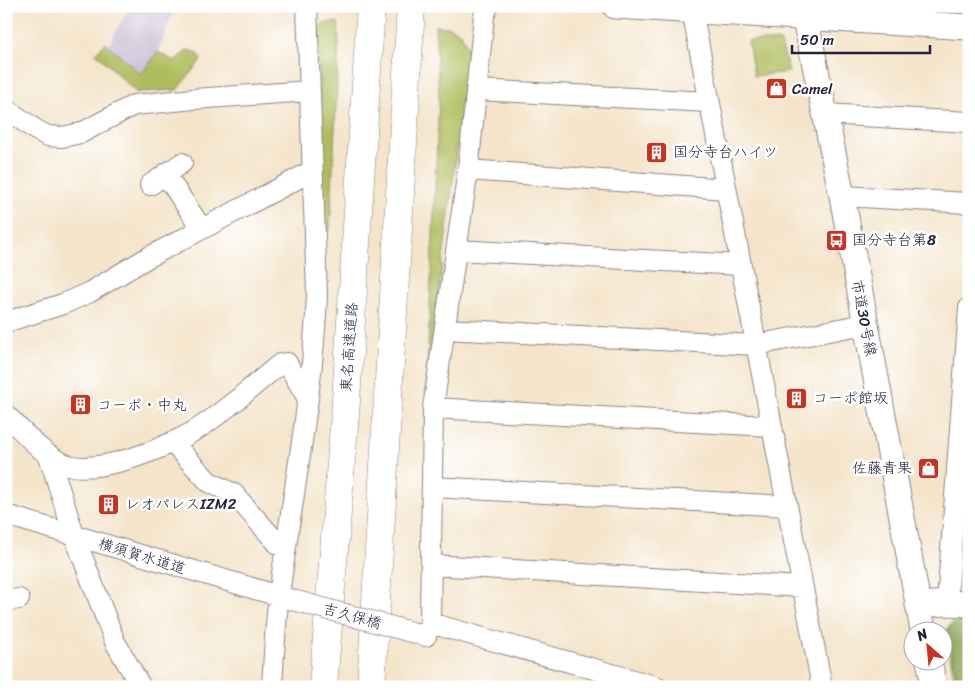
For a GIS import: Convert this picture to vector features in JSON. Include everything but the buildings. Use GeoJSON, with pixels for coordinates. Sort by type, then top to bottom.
{"type":"FeatureCollection","features":[{"type":"Feature","properties":{"kind":"highway","name":"東名高速道路"},"geometry":{"type":"LineString","coordinates":[[324,687],[346,402],[371,6]]}},
{"type":"Feature","properties":{"kind":"highway"},"geometry":{"type":"LineString","coordinates":[[371,687],[411,6]]}},
{"type":"Feature","properties":{"kind":"highway"},"geometry":{"type":"LineString","coordinates":[[317,687],[336,525]]}},
{"type":"Feature","properties":{"kind":"street"},"geometry":{"type":"LineString","coordinates":[[272,687],[284,598],[286,546],[308,399],[316,326],[317,295],[307,6]]}},
{"type":"Feature","properties":{"kind":"street"},"geometry":{"type":"LineString","coordinates":[[422,628],[432,565],[433,408],[468,170],[484,16],[488,6]]}},
{"type":"Feature","properties":{"kind":"street"},"geometry":{"type":"LineString","coordinates":[[615,6],[692,10],[802,12],[969,27]]}},
{"type":"Feature","properties":{"kind":"street"},"geometry":{"type":"LineString","coordinates":[[692,10],[822,687]]}},
{"type":"Feature","properties":{"kind":"street","name":"市道30号線"},"geometry":{"type":"LineString","coordinates":[[802,12],[826,114],[921,620]]}},
{"type":"Feature","properties":{"kind":"street"},"geometry":{"type":"LineString","coordinates":[[476,90],[709,102]]}},
{"type":"Feature","properties":{"kind":"street"},"geometry":{"type":"LineString","coordinates":[[6,109],[48,136],[62,137],[81,133],[134,105],[310,91]]}},
{"type":"Feature","properties":{"kind":"street"},"geometry":{"type":"LineString","coordinates":[[826,114],[969,122]]}},
{"type":"Feature","properties":{"kind":"street"},"geometry":{"type":"LineString","coordinates":[[468,170],[726,189]]}},
{"type":"Feature","properties":{"kind":"street"},"geometry":{"type":"LineString","coordinates":[[6,322],[63,304],[90,292],[147,258],[312,171]]}},
{"type":"Feature","properties":{"kind":"street"},"geometry":{"type":"LineString","coordinates":[[166,174],[202,229]]}},
{"type":"Feature","properties":{"kind":"street"},"geometry":{"type":"LineString","coordinates":[[842,196],[969,203]]}},
{"type":"Feature","properties":{"kind":"street"},"geometry":{"type":"LineString","coordinates":[[456,250],[742,265]]}},
{"type":"Feature","properties":{"kind":"street"},"geometry":{"type":"LineString","coordinates":[[918,605],[958,603],[969,308]]}},
{"type":"Feature","properties":{"kind":"street"},"geometry":{"type":"LineString","coordinates":[[445,329],[756,345],[865,324]]}},
{"type":"Feature","properties":{"kind":"street"},"geometry":{"type":"LineString","coordinates":[[6,415],[49,456],[65,464],[83,468],[131,458],[172,442],[202,426],[280,364],[287,364],[308,399]]}},
{"type":"Feature","properties":{"kind":"street"},"geometry":{"type":"LineString","coordinates":[[433,408],[772,426]]}},
{"type":"Feature","properties":{"kind":"street"},"geometry":{"type":"LineString","coordinates":[[172,442],[209,482],[234,494],[280,545],[286,546]]}},
{"type":"Feature","properties":{"kind":"street"},"geometry":{"type":"LineString","coordinates":[[49,456],[74,536],[115,642],[141,687]]}},
{"type":"Feature","properties":{"kind":"street"},"geometry":{"type":"LineString","coordinates":[[432,487],[787,506]]}},
{"type":"Feature","properties":{"kind":"street","name":"横須賀水道道"},"geometry":{"type":"LineString","coordinates":[[6,515],[284,598]]}},
{"type":"Feature","properties":{"kind":"street"},"geometry":{"type":"LineString","coordinates":[[432,565],[802,587]]}},
{"type":"Feature","properties":{"kind":"street","name":"吉久保橋"},"geometry":{"type":"LineString","coordinates":[[284,598],[422,628],[658,687]]}},
{"type":"Feature","properties":{"kind":"street"},"geometry":{"type":"LineString","coordinates":[[930,670],[934,687]]}},
{"type":"Feature","properties":{"kind":"shaded area"},"geometry":{"type":"Polygon","coordinates":[[[130,6],[162,6],[172,15],[158,52],[142,74],[108,46],[130,6]]]}},
{"type":"Feature","properties":{"kind":"green space"},"geometry":{"type":"Polygon","coordinates":[[[338,22],[339,43],[330,230],[322,229],[318,29],[323,23],[338,22]]]}},
{"type":"Feature","properties":{"kind":"green space"},"geometry":{"type":"Polygon","coordinates":[[[435,26],[449,27],[461,33],[469,53],[426,395],[439,96],[435,26]]]}},
{"type":"Feature","properties":{"kind":"green space"},"geometry":{"type":"Polygon","coordinates":[[[748,41],[777,41],[781,43],[789,72],[754,76],[748,41]]]}},
{"type":"Feature","properties":{"kind":"green space"},"geometry":{"type":"Polygon","coordinates":[[[105,43],[141,74],[158,52],[174,61],[188,50],[197,53],[201,60],[177,90],[136,92],[96,53],[105,43]]]}},
{"type":"Feature","properties":{"kind":"green space"},"geometry":{"type":"Polygon","coordinates":[[[955,619],[969,620],[969,687],[956,687],[952,667],[952,623],[955,619]]]}},
{"type":"Feature","properties":{"kind":"green space"},"geometry":{"type":"Polygon","coordinates":[[[956,622],[969,623],[969,687],[959,687],[952,654],[952,626],[956,622]]]}},
{"type":"Feature","properties":{"kind":"place","name":"Camel"},"geometry":{"type":"Point","coordinates":[776,89]}},
{"type":"Feature","properties":{"kind":"place","name":"国分寺台ハイツ"},"geometry":{"type":"Point","coordinates":[657,152]}},
{"type":"Feature","properties":{"kind":"place","name":"国分寺台第8"},"geometry":{"type":"Point","coordinates":[836,240]}},
{"type":"Feature","properties":{"kind":"place","name":"コーポ館坂"},"geometry":{"type":"Point","coordinates":[797,398]}},
{"type":"Feature","properties":{"kind":"place","name":"コーポ・中丸"},"geometry":{"type":"Point","coordinates":[81,405]}},
{"type":"Feature","properties":{"kind":"place","name":"佐藤青果"},"geometry":{"type":"Point","coordinates":[928,468]}},
{"type":"Feature","properties":{"kind":"place","name":"レオパレスIZM2"},"geometry":{"type":"Point","coordinates":[109,504]}}]}
